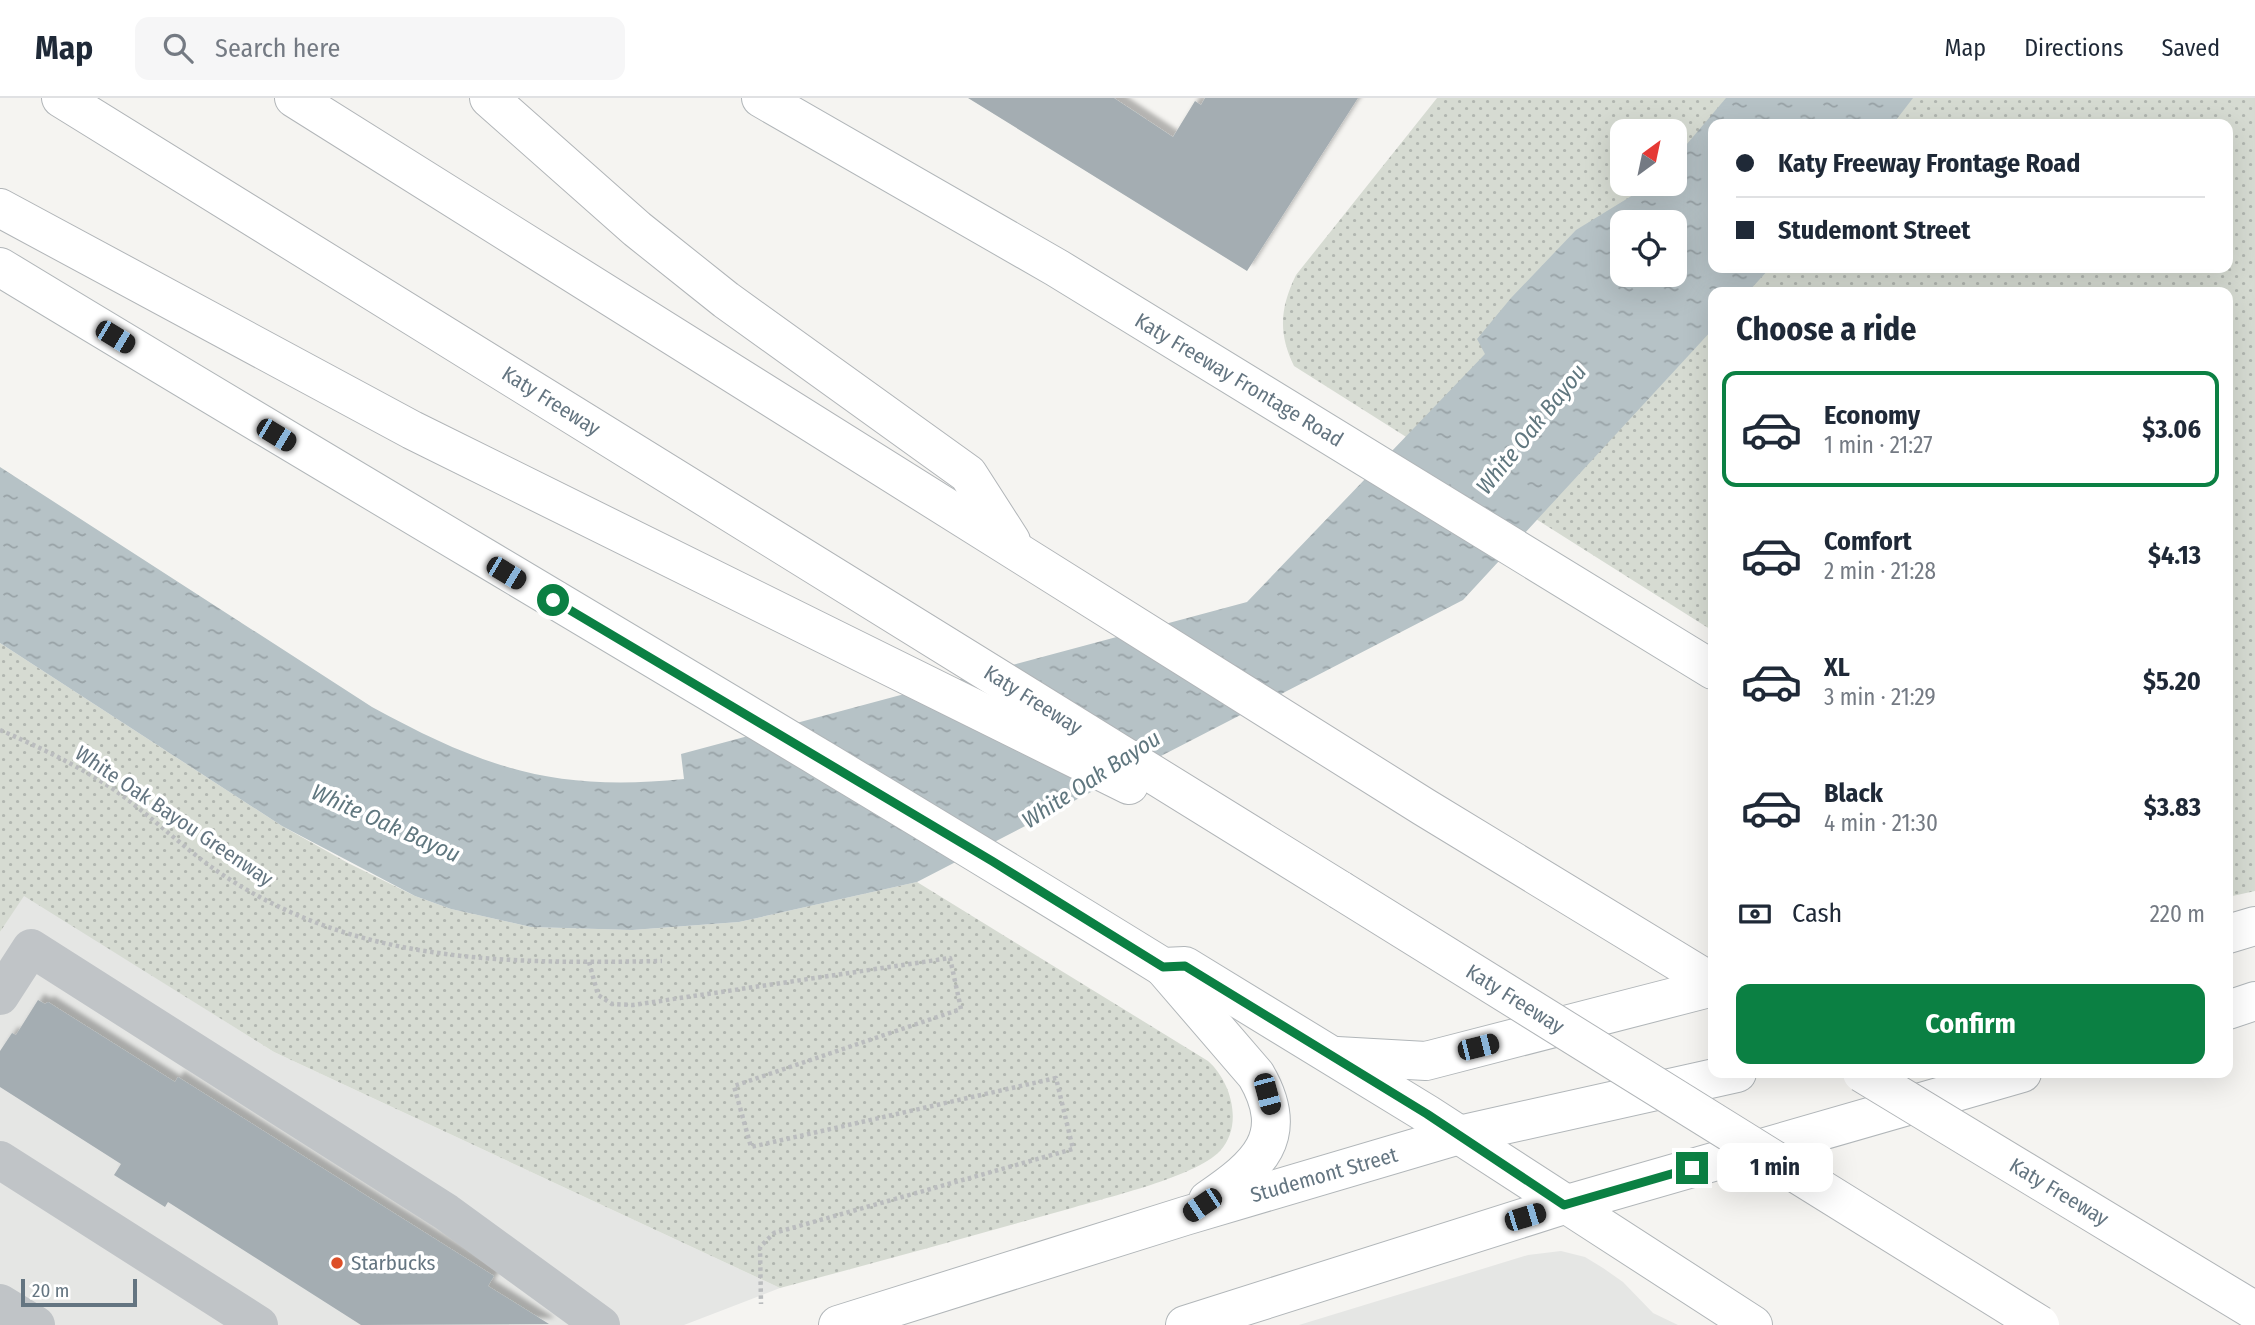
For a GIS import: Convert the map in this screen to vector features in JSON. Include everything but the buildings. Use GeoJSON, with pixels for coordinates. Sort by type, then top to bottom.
{"type":"FeatureCollection","features":[{"type":"Feature","properties":{"kind":"main road","name":"Katy Freeway"},"geometry":{"type":"LineString","coordinates":[[61,98],[2040,1325]]}},
{"type":"Feature","properties":{"kind":"main road"},"geometry":{"type":"LineString","coordinates":[[294,98],[1413,800],[1708,982]]}},
{"type":"Feature","properties":{"kind":"main road"},"geometry":{"type":"LineString","coordinates":[[489,98],[637,229],[726,300],[968,474],[1018,552]]}},
{"type":"Feature","properties":{"kind":"main road","name":"Katy Freeway Frontage Road"},"geometry":{"type":"LineString","coordinates":[[761,98],[1057,268],[1708,667]]}},
{"type":"Feature","properties":{"kind":"main road"},"geometry":{"type":"LineString","coordinates":[[0,208],[412,430],[1340,890]]}},
{"type":"Feature","properties":{"kind":"main road"},"geometry":{"type":"LineString","coordinates":[[0,267],[437,532],[992,861],[1163,967],[1256,1075],[1267,1094],[1272,1111],[1269,1143],[1251,1169],[1185,1216]]}},
{"type":"Feature","properties":{"kind":"main road"},"geometry":{"type":"LineString","coordinates":[[2233,933],[2255,926]]}},
{"type":"Feature","properties":{"kind":"main road"},"geometry":{"type":"LineString","coordinates":[[1163,967],[1185,966],[1460,1135],[1564,1205],[1753,1325]]}},
{"type":"Feature","properties":{"kind":"main road"},"geometry":{"type":"LineString","coordinates":[[1328,1055],[1426,1060],[1708,986]]}},
{"type":"Feature","properties":{"kind":"main road"},"geometry":{"type":"LineString","coordinates":[[2233,1008],[2255,1001]]}},
{"type":"Feature","properties":{"kind":"main road","name":"Studemont Street"},"geometry":{"type":"LineString","coordinates":[[838,1325],[1185,1216],[1460,1135],[1715,1078]]}},
{"type":"Feature","properties":{"kind":"main road","name":"Katy Freeway"},"geometry":{"type":"LineString","coordinates":[[1870,1078],[2255,1311]]}},
{"type":"Feature","properties":{"kind":"main road"},"geometry":{"type":"LineString","coordinates":[[1185,1325],[1564,1205],[2005,1078]]}},
{"type":"Feature","properties":{"kind":"lane"},"geometry":{"type":"LineString","coordinates":[[0,996],[31,948],[446,1212],[597,1324]]}},
{"type":"Feature","properties":{"kind":"lane"},"geometry":{"type":"LineString","coordinates":[[0,1160],[259,1325]]}},
{"type":"Feature","properties":{"kind":"lane"},"geometry":{"type":"LineString","coordinates":[[0,1303],[36,1325]]}},
{"type":"Feature","properties":{"kind":"path","name":"White Oak Bayou Greenway"},"geometry":{"type":"LineString","coordinates":[[0,730],[75,766],[113,789],[218,871],[247,889],[329,928],[384,945],[453,955],[589,962],[662,961]]}},
{"type":"Feature","properties":{"kind":"path"},"geometry":{"type":"LineString","coordinates":[[589,962],[598,995],[612,1004],[634,1005],[950,958],[961,1009],[734,1086],[751,1147],[1056,1078],[1073,1149],[774,1233],[760,1247],[761,1304]]}},
{"type":"Feature","properties":{"kind":"shaded area"},"geometry":{"type":"Polygon","coordinates":[[[1437,98],[2255,98],[2255,891],[2233,896],[2233,287],[1708,287],[1708,628],[1294,366],[1283,331],[1287,298],[1296,275],[1437,98]]]}},
{"type":"Feature","properties":{"kind":"shaded area"},"geometry":{"type":"Polygon","coordinates":[[[0,643],[282,826],[415,896],[451,909],[531,927],[632,930],[739,922],[917,882],[1208,1061],[1223,1080],[1232,1104],[1233,1116],[1227,1140],[1220,1151],[1208,1160],[1172,1178],[780,1288],[274,1052],[24,896],[0,932],[0,643]]]}},
{"type":"Feature","properties":{"kind":"shaded area"},"geometry":{"type":"Polygon","coordinates":[[[24,895],[274,1052],[780,1288],[684,1325],[0,1325],[0,932],[24,895]]]}},
{"type":"Feature","properties":{"kind":"shaded area"},"geometry":{"type":"Polygon","coordinates":[[[1561,1251],[1585,1257],[1603,1268],[1623,1282],[1653,1313],[1678,1325],[1299,1325],[1528,1255],[1561,1251]]]}},
{"type":"Feature","properties":{"kind":"water"},"geometry":{"type":"Polygon","coordinates":[[[1726,98],[1913,98],[1897,119],[1708,119],[1726,98]]]}},
{"type":"Feature","properties":{"kind":"water","name":"White Oak Bayou"},"geometry":{"type":"Polygon","coordinates":[[[1708,119],[1708,273],[1765,273],[1753,287],[1708,287],[1708,334],[1463,600],[917,882],[739,922],[632,930],[531,927],[451,909],[415,896],[282,826],[0,643],[0,467],[372,707],[450,746],[521,771],[558,778],[596,782],[684,779],[681,754],[1247,602],[1485,354],[1477,339],[1511,298],[1576,230],[1631,196],[1687,196],[1687,144],[1708,119]]]}},
{"type":"Feature","properties":{"kind":"place","name":"Starbucks"},"geometry":{"type":"Point","coordinates":[337,1263]}},
{"type":"Feature","properties":{"kind":"route"},"geometry":{"type":"LineString","coordinates":[[553,600],[992,861],[1163,967],[1185,966],[1427,1114],[1564,1205],[1692,1168]]}}]}
